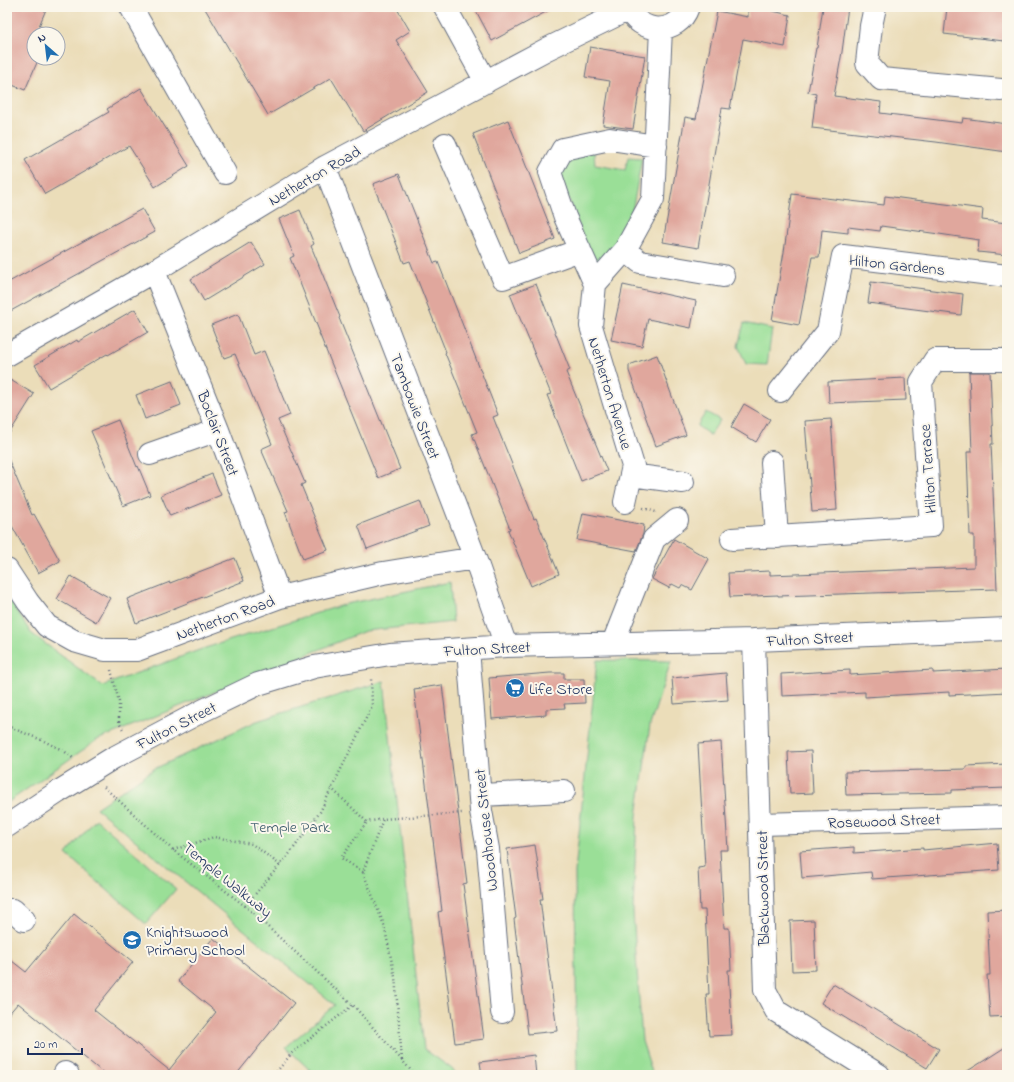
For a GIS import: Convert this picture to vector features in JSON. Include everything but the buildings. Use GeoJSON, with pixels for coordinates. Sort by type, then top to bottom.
{"type":"FeatureCollection","features":[{"type":"Feature","properties":{"kind":"street"},"geometry":{"type":"LineString","coordinates":[[131,7],[225,173]]}},
{"type":"Feature","properties":{"kind":"street"},"geometry":{"type":"LineString","coordinates":[[445,7],[486,82]]}},
{"type":"Feature","properties":{"kind":"street"},"geometry":{"type":"LineString","coordinates":[[629,8],[635,19],[646,26],[661,29],[674,25],[680,20],[688,7]]}},
{"type":"Feature","properties":{"kind":"street"},"geometry":{"type":"LineString","coordinates":[[875,7],[871,26],[867,63],[881,79],[1001,90]]}},
{"type":"Feature","properties":{"kind":"street","name":"Netherton Road"},"geometry":{"type":"LineString","coordinates":[[7,355],[154,270],[325,167],[547,49],[629,8]]}},
{"type":"Feature","properties":{"kind":"street"},"geometry":{"type":"LineString","coordinates":[[595,284],[625,250],[653,199],[661,29]]}},
{"type":"Feature","properties":{"kind":"street","name":"Netherton Avenue"},"geometry":{"type":"LineString","coordinates":[[626,502],[633,466],[591,326],[595,284],[565,217],[550,172],[563,149],[610,139],[656,146]]}},
{"type":"Feature","properties":{"kind":"street"},"geometry":{"type":"LineString","coordinates":[[445,144],[503,278],[580,250]]}},
{"type":"Feature","properties":{"kind":"street","name":"Tambowie Street"},"geometry":{"type":"LineString","coordinates":[[325,167],[475,558],[506,646]]}},
{"type":"Feature","properties":{"kind":"street"},"geometry":{"type":"LineString","coordinates":[[625,250],[640,262],[723,276]]}},
{"type":"Feature","properties":{"kind":"street","name":"Hilton Gardens"},"geometry":{"type":"LineString","coordinates":[[780,391],[828,331],[843,256],[1007,276]]}},
{"type":"Feature","properties":{"kind":"street","name":"Boclair Street"},"geometry":{"type":"LineString","coordinates":[[154,270],[218,430],[280,597]]}},
{"type":"Feature","properties":{"kind":"street","name":"Hilton Terrace"},"geometry":{"type":"LineString","coordinates":[[732,539],[931,526],[921,382],[935,360],[1007,360]]}},
{"type":"Feature","properties":{"kind":"street"},"geometry":{"type":"LineString","coordinates":[[150,454],[218,430]]}},
{"type":"Feature","properties":{"kind":"street"},"geometry":{"type":"LineString","coordinates":[[772,462],[777,536]]}},
{"type":"Feature","properties":{"kind":"street"},"geometry":{"type":"LineString","coordinates":[[631,475],[683,482]]}},
{"type":"Feature","properties":{"kind":"street"},"geometry":{"type":"LineString","coordinates":[[613,643],[654,539],[677,520]]}},
{"type":"Feature","properties":{"kind":"street","name":"Netherton Road"},"geometry":{"type":"LineString","coordinates":[[7,570],[28,602],[47,626],[74,641],[105,650],[137,650],[280,597],[382,573],[475,558]]}},
{"type":"Feature","properties":{"kind":"street","name":"Fulton Street"},"geometry":{"type":"LineString","coordinates":[[7,826],[113,758],[202,711],[258,684],[314,667],[390,654],[506,646],[754,640],[1007,629]]}},
{"type":"Feature","properties":{"kind":"street","name":"Blackwood Street"},"geometry":{"type":"LineString","coordinates":[[754,640],[761,824],[765,990],[776,1010],[879,1075]]}},
{"type":"Feature","properties":{"kind":"street","name":"Woodhouse Street"},"geometry":{"type":"LineString","coordinates":[[468,649],[481,803],[488,849],[502,1012]]}},
{"type":"Feature","properties":{"kind":"street"},"geometry":{"type":"LineString","coordinates":[[481,803],[564,791]]}},
{"type":"Feature","properties":{"kind":"street","name":"Rosewood Street"},"geometry":{"type":"LineString","coordinates":[[761,824],[1007,817]]}},
{"type":"Feature","properties":{"kind":"street"},"geometry":{"type":"LineString","coordinates":[[64,1075],[65,1073],[68,1075]]}},
{"type":"Feature","properties":{"kind":"path"},"geometry":{"type":"LineString","coordinates":[[105,650],[119,702],[119,723]]}},
{"type":"Feature","properties":{"kind":"path"},"geometry":{"type":"LineString","coordinates":[[245,906],[291,852],[320,812],[372,706],[370,658]]}},
{"type":"Feature","properties":{"kind":"path"},"geometry":{"type":"LineString","coordinates":[[8,727],[44,741],[64,751],[76,761]]}},
{"type":"Feature","properties":{"kind":"path","name":"Temple Walkway"},"geometry":{"type":"LineString","coordinates":[[99,782],[173,850],[245,906],[353,1005],[415,1075]]}},
{"type":"Feature","properties":{"kind":"path"},"geometry":{"type":"LineString","coordinates":[[331,788],[367,822]]}},
{"type":"Feature","properties":{"kind":"path"},"geometry":{"type":"LineString","coordinates":[[402,1060],[395,977],[384,925],[363,872],[341,858],[367,822],[481,803]]}},
{"type":"Feature","properties":{"kind":"path"},"geometry":{"type":"LineString","coordinates":[[363,872],[383,819]]}},
{"type":"Feature","properties":{"kind":"path"},"geometry":{"type":"LineString","coordinates":[[173,850],[214,837],[252,844],[280,865]]}},
{"type":"Feature","properties":{"kind":"path"},"geometry":{"type":"LineString","coordinates":[[274,1075],[292,1053],[353,1005]]}},
{"type":"Feature","properties":{"kind":"green space"},"geometry":{"type":"Polygon","coordinates":[[[594,152],[595,165],[625,170],[628,157],[642,158],[627,239],[599,263],[587,249],[559,172],[573,154],[594,152]]]}},
{"type":"Feature","properties":{"kind":"green space"},"geometry":{"type":"Polygon","coordinates":[[[744,323],[772,329],[767,365],[746,364],[738,346],[744,323]]]}},
{"type":"Feature","properties":{"kind":"green space"},"geometry":{"type":"Polygon","coordinates":[[[706,412],[720,420],[710,435],[697,426],[706,412]]]}},
{"type":"Feature","properties":{"kind":"green space"},"geometry":{"type":"Polygon","coordinates":[[[450,582],[453,622],[365,631],[97,740],[7,803],[7,596],[31,633],[102,686],[202,649],[346,604],[450,582]]]}},
{"type":"Feature","properties":{"kind":"green space"},"geometry":{"type":"Polygon","coordinates":[[[597,660],[671,661],[650,725],[637,816],[633,912],[642,1041],[653,1075],[577,1075],[575,872],[597,660]]]}},
{"type":"Feature","properties":{"kind":"green space","name":"Temple Park"},"geometry":{"type":"Polygon","coordinates":[[[384,681],[424,1049],[458,1075],[315,1075],[286,1047],[335,1005],[96,808],[154,769],[257,721],[384,681]]]}},
{"type":"Feature","properties":{"kind":"green space"},"geometry":{"type":"Polygon","coordinates":[[[96,819],[176,889],[146,924],[66,854],[96,819]]]}},
{"type":"Feature","properties":{"kind":"place","name":"Life Store"},"geometry":{"type":"Point","coordinates":[515,688]}},
{"type":"Feature","properties":{"kind":"place","name":"Knightswood Primary School"},"geometry":{"type":"Point","coordinates":[132,940]}}]}
